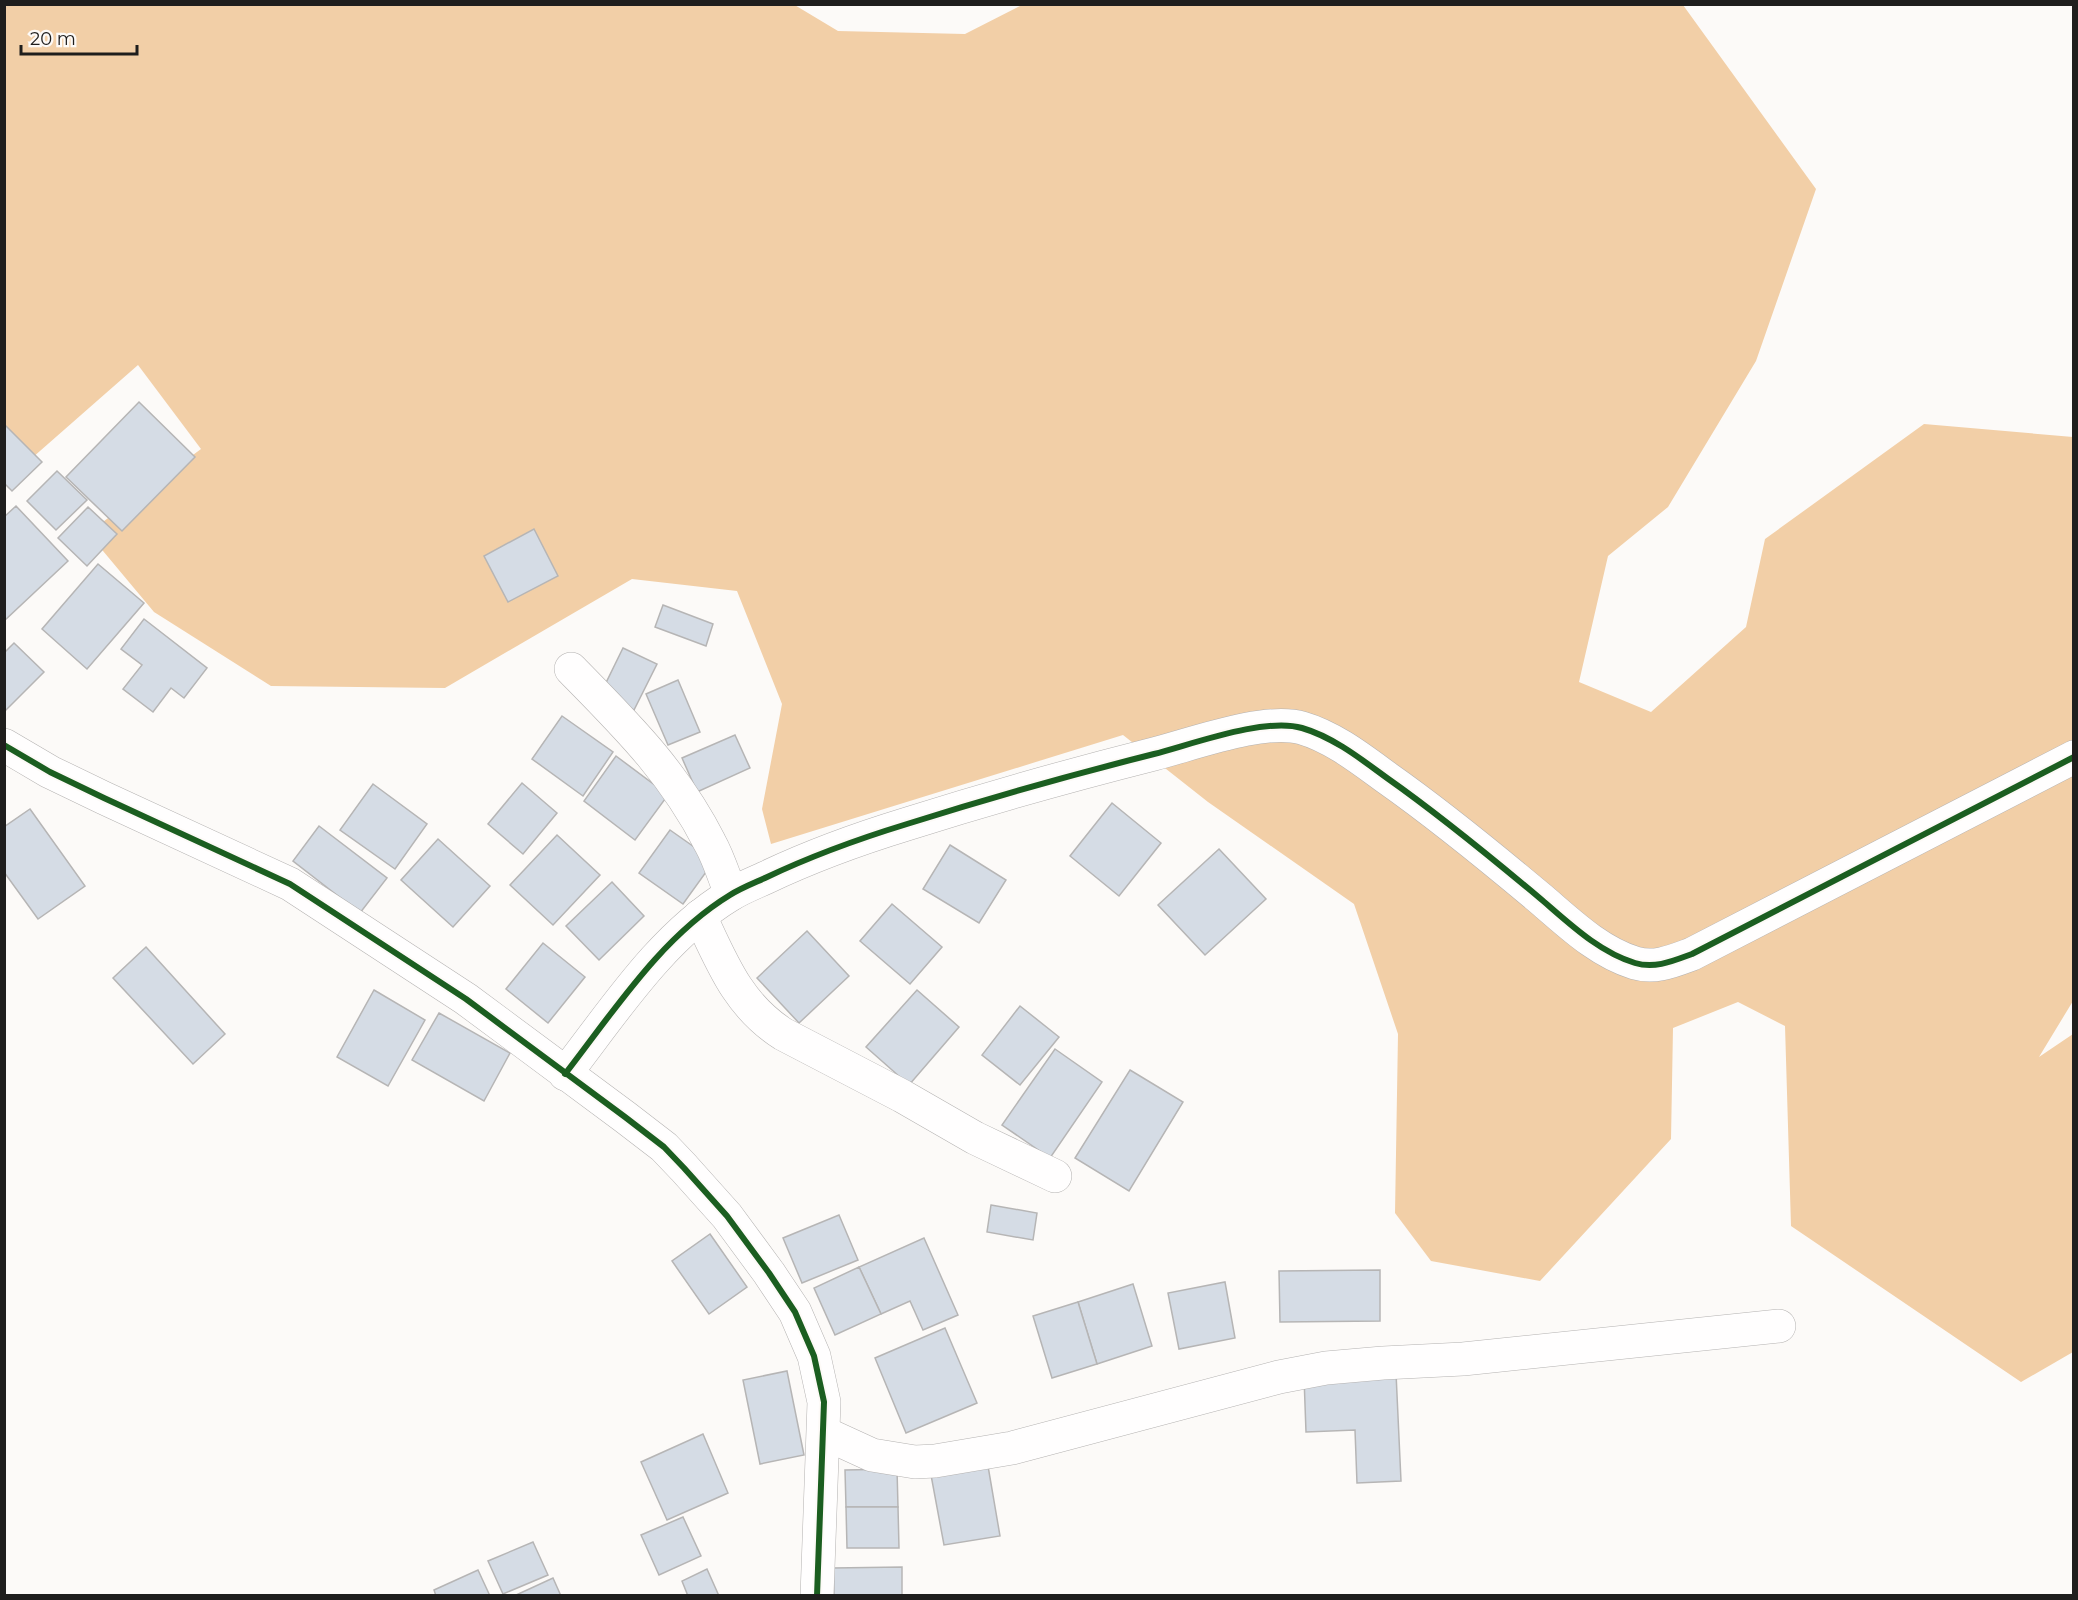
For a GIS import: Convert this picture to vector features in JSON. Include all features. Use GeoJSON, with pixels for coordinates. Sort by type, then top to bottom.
{"type":"FeatureCollection","features":[{"type":"Feature","properties":{"kind":"street"},"geometry":{"type":"LineString","coordinates":[[571,669],[629,728],[662,766],[712,846],[731,894]]}},
{"type":"Feature","properties":{"kind":"street"},"geometry":{"type":"LineString","coordinates":[[565,1074],[643,975],[674,940],[700,916],[731,894],[828,850],[956,808],[1043,782],[1237,732],[1292,725],[1323,736],[1362,759],[1434,811],[1604,949],[1635,963],[1659,965],[1692,954],[2073,757]]}},
{"type":"Feature","properties":{"kind":"street"},"geometry":{"type":"LineString","coordinates":[[4,745],[50,772],[290,884],[466,999],[664,1147],[727,1216],[769,1274],[795,1312],[814,1356],[824,1402],[818,1596]]}},
{"type":"Feature","properties":{"kind":"street"},"geometry":{"type":"LineString","coordinates":[[700,916],[730,977],[745,1000],[765,1022],[783,1034],[902,1096],[975,1138],[1055,1176]]}},
{"type":"Feature","properties":{"kind":"street"},"geometry":{"type":"LineString","coordinates":[[824,1433],[872,1455],[915,1462],[935,1461],[1012,1448],[1279,1377],[1326,1368],[1463,1359],[1779,1326]]}},
{"type":"Feature","properties":{"kind":"shaded area"},"geometry":{"type":"Polygon","coordinates":[[[793,4],[838,31],[965,34],[1024,4],[1683,5],[1816,189],[1756,361],[1668,507],[1608,556],[1579,682],[1651,712],[1746,627],[1765,539],[1924,424],[2073,437],[2073,1001],[2039,1057],[2073,1034],[2073,1352],[2021,1382],[1791,1226],[1785,1026],[1738,1002],[1673,1028],[1671,1139],[1540,1281],[1431,1261],[1395,1213],[1398,1034],[1354,904],[1208,802],[1123,735],[771,844],[762,809],[782,704],[737,591],[632,579],[445,688],[271,686],[154,612],[88,533],[201,449],[138,365],[32,458],[5,447],[4,5],[793,4]]]}},
{"type":"Feature","properties":{"kind":"building"},"geometry":{"type":"Polygon","coordinates":[[[139,402],[195,457],[122,531],[66,477],[139,402]]]}},
{"type":"Feature","properties":{"kind":"building"},"geometry":{"type":"Polygon","coordinates":[[[4,424],[42,462],[12,491],[4,483],[4,424]]]}},
{"type":"Feature","properties":{"kind":"building"},"geometry":{"type":"Polygon","coordinates":[[[57,471],[87,500],[56,530],[27,501],[57,471]]]}},
{"type":"Feature","properties":{"kind":"building"},"geometry":{"type":"Polygon","coordinates":[[[16,506],[68,561],[4,621],[4,517],[16,506]]]}},
{"type":"Feature","properties":{"kind":"building"},"geometry":{"type":"Polygon","coordinates":[[[88,507],[117,534],[87,566],[58,538],[88,507]]]}},
{"type":"Feature","properties":{"kind":"building"},"geometry":{"type":"Polygon","coordinates":[[[534,529],[558,576],[508,602],[484,556],[534,529]]]}},
{"type":"Feature","properties":{"kind":"building"},"geometry":{"type":"Polygon","coordinates":[[[98,564],[144,603],[87,669],[42,629],[98,564]]]}},
{"type":"Feature","properties":{"kind":"building"},"geometry":{"type":"Polygon","coordinates":[[[663,605],[713,624],[706,646],[655,627],[663,605]]]}},
{"type":"Feature","properties":{"kind":"building"},"geometry":{"type":"Polygon","coordinates":[[[144,619],[207,668],[184,698],[171,688],[153,712],[123,689],[142,665],[121,649],[144,619]]]}},
{"type":"Feature","properties":{"kind":"building"},"geometry":{"type":"Polygon","coordinates":[[[14,643],[44,672],[4,712],[4,653],[14,643]]]}},
{"type":"Feature","properties":{"kind":"building"},"geometry":{"type":"Polygon","coordinates":[[[623,648],[657,664],[634,710],[601,693],[623,648]]]}},
{"type":"Feature","properties":{"kind":"building"},"geometry":{"type":"Polygon","coordinates":[[[678,680],[700,732],[668,745],[646,694],[678,680]]]}},
{"type":"Feature","properties":{"kind":"building"},"geometry":{"type":"Polygon","coordinates":[[[562,716],[613,752],[583,796],[532,759],[562,716]]]}},
{"type":"Feature","properties":{"kind":"building"},"geometry":{"type":"Polygon","coordinates":[[[735,735],[750,768],[697,792],[682,758],[735,735]]]}},
{"type":"Feature","properties":{"kind":"building"},"geometry":{"type":"Polygon","coordinates":[[[616,756],[668,795],[635,840],[584,801],[616,756]]]}},
{"type":"Feature","properties":{"kind":"building"},"geometry":{"type":"Polygon","coordinates":[[[522,783],[557,813],[523,854],[488,824],[522,783]]]}},
{"type":"Feature","properties":{"kind":"building"},"geometry":{"type":"Polygon","coordinates":[[[373,784],[427,824],[395,869],[340,830],[373,784]]]}},
{"type":"Feature","properties":{"kind":"building"},"geometry":{"type":"Polygon","coordinates":[[[1112,803],[1161,843],[1119,896],[1070,856],[1112,803]]]}},
{"type":"Feature","properties":{"kind":"building"},"geometry":{"type":"Polygon","coordinates":[[[30,809],[85,886],[38,919],[4,872],[4,827],[30,809]]]}},
{"type":"Feature","properties":{"kind":"building"},"geometry":{"type":"Polygon","coordinates":[[[319,826],[387,878],[360,913],[293,861],[319,826]]]}},
{"type":"Feature","properties":{"kind":"building"},"geometry":{"type":"Polygon","coordinates":[[[670,830],[714,861],[683,904],[639,873],[670,830]]]}},
{"type":"Feature","properties":{"kind":"building"},"geometry":{"type":"Polygon","coordinates":[[[557,835],[600,875],[553,925],[510,885],[557,835]]]}},
{"type":"Feature","properties":{"kind":"building"},"geometry":{"type":"Polygon","coordinates":[[[438,839],[490,886],[453,927],[401,880],[438,839]]]}},
{"type":"Feature","properties":{"kind":"building"},"geometry":{"type":"Polygon","coordinates":[[[950,845],[1006,880],[979,923],[923,889],[950,845]]]}},
{"type":"Feature","properties":{"kind":"building"},"geometry":{"type":"Polygon","coordinates":[[[1219,849],[1266,899],[1205,955],[1158,905],[1219,849]]]}},
{"type":"Feature","properties":{"kind":"building"},"geometry":{"type":"Polygon","coordinates":[[[612,882],[644,916],[599,960],[566,926],[612,882]]]}},
{"type":"Feature","properties":{"kind":"building"},"geometry":{"type":"Polygon","coordinates":[[[892,904],[942,947],[910,984],[860,941],[892,904]]]}},
{"type":"Feature","properties":{"kind":"building"},"geometry":{"type":"Polygon","coordinates":[[[807,931],[849,976],[799,1023],[757,978],[807,931]]]}},
{"type":"Feature","properties":{"kind":"building"},"geometry":{"type":"Polygon","coordinates":[[[543,943],[585,977],[548,1023],[506,989],[543,943]]]}},
{"type":"Feature","properties":{"kind":"building"},"geometry":{"type":"Polygon","coordinates":[[[146,947],[225,1034],[193,1064],[113,978],[146,947]]]}},
{"type":"Feature","properties":{"kind":"building"},"geometry":{"type":"Polygon","coordinates":[[[374,990],[425,1020],[388,1086],[337,1057],[374,990]]]}},
{"type":"Feature","properties":{"kind":"building"},"geometry":{"type":"Polygon","coordinates":[[[917,990],[959,1027],[909,1085],[866,1047],[917,990]]]}},
{"type":"Feature","properties":{"kind":"building"},"geometry":{"type":"Polygon","coordinates":[[[1020,1006],[1059,1037],[1020,1085],[982,1055],[1020,1006]]]}},
{"type":"Feature","properties":{"kind":"building"},"geometry":{"type":"Polygon","coordinates":[[[439,1013],[510,1053],[484,1101],[412,1060],[439,1013]]]}},
{"type":"Feature","properties":{"kind":"building"},"geometry":{"type":"Polygon","coordinates":[[[1055,1049],[1102,1082],[1050,1158],[1002,1125],[1055,1049]]]}},
{"type":"Feature","properties":{"kind":"building"},"geometry":{"type":"Polygon","coordinates":[[[1130,1070],[1183,1102],[1129,1191],[1075,1158],[1130,1070]]]}},
{"type":"Feature","properties":{"kind":"building"},"geometry":{"type":"Polygon","coordinates":[[[991,1205],[1037,1213],[1033,1240],[987,1232],[991,1205]]]}},
{"type":"Feature","properties":{"kind":"building"},"geometry":{"type":"Polygon","coordinates":[[[839,1215],[858,1260],[802,1283],[783,1238],[839,1215]]]}},
{"type":"Feature","properties":{"kind":"building"},"geometry":{"type":"Polygon","coordinates":[[[710,1234],[747,1287],[709,1314],[672,1261],[710,1234]]]}},
{"type":"Feature","properties":{"kind":"building"},"geometry":{"type":"Polygon","coordinates":[[[924,1238],[958,1315],[923,1330],[910,1301],[881,1314],[859,1267],[924,1238]]]}},
{"type":"Feature","properties":{"kind":"building"},"geometry":{"type":"Polygon","coordinates":[[[859,1267],[881,1314],[835,1335],[814,1288],[859,1267]]]}},
{"type":"Feature","properties":{"kind":"building"},"geometry":{"type":"Polygon","coordinates":[[[1380,1270],[1380,1321],[1280,1322],[1279,1271],[1380,1270]]]}},
{"type":"Feature","properties":{"kind":"building"},"geometry":{"type":"Polygon","coordinates":[[[1225,1282],[1235,1338],[1179,1349],[1168,1293],[1225,1282]]]}},
{"type":"Feature","properties":{"kind":"building"},"geometry":{"type":"Polygon","coordinates":[[[1133,1284],[1152,1346],[1097,1364],[1078,1302],[1133,1284]]]}},
{"type":"Feature","properties":{"kind":"building"},"geometry":{"type":"Polygon","coordinates":[[[1078,1302],[1097,1364],[1052,1378],[1033,1316],[1078,1302]]]}},
{"type":"Feature","properties":{"kind":"building"},"geometry":{"type":"Polygon","coordinates":[[[945,1328],[977,1403],[906,1433],[875,1358],[945,1328]]]}},
{"type":"Feature","properties":{"kind":"building"},"geometry":{"type":"Polygon","coordinates":[[[787,1371],[804,1455],[760,1464],[743,1380],[787,1371]]]}},
{"type":"Feature","properties":{"kind":"building"},"geometry":{"type":"Polygon","coordinates":[[[1396,1373],[1401,1481],[1357,1483],[1355,1430],[1306,1432],[1304,1377],[1396,1373]]]}},
{"type":"Feature","properties":{"kind":"building"},"geometry":{"type":"Polygon","coordinates":[[[703,1434],[728,1493],[667,1520],[641,1462],[703,1434]]]}},
{"type":"Feature","properties":{"kind":"building"},"geometry":{"type":"Polygon","coordinates":[[[988,1466],[1000,1536],[944,1545],[931,1475],[988,1466]]]}},
{"type":"Feature","properties":{"kind":"building"},"geometry":{"type":"Polygon","coordinates":[[[897,1469],[898,1507],[846,1507],[845,1470],[897,1469]]]}},
{"type":"Feature","properties":{"kind":"building"},"geometry":{"type":"Polygon","coordinates":[[[846,1507],[898,1507],[899,1548],[847,1548],[846,1507]]]}},
{"type":"Feature","properties":{"kind":"building"},"geometry":{"type":"Polygon","coordinates":[[[683,1517],[701,1556],[659,1575],[641,1535],[683,1517]]]}},
{"type":"Feature","properties":{"kind":"building"},"geometry":{"type":"Polygon","coordinates":[[[533,1542],[548,1575],[503,1594],[488,1561],[533,1542]]]}},
{"type":"Feature","properties":{"kind":"building"},"geometry":{"type":"Polygon","coordinates":[[[902,1567],[902,1596],[834,1596],[833,1568],[902,1567]]]}},
{"type":"Feature","properties":{"kind":"building"},"geometry":{"type":"Polygon","coordinates":[[[707,1569],[719,1596],[688,1596],[682,1581],[707,1569]]]}},
{"type":"Feature","properties":{"kind":"building"},"geometry":{"type":"Polygon","coordinates":[[[478,1570],[490,1596],[436,1596],[434,1590],[478,1570]]]}},
{"type":"Feature","properties":{"kind":"building"},"geometry":{"type":"Polygon","coordinates":[[[553,1578],[561,1596],[514,1596],[553,1578]]]}},
{"type":"Feature","properties":{"kind":"cycle path"},"geometry":{"type":"LineString","coordinates":[[565,1074],[660,953],[705,912],[739,890],[817,855],[889,830],[1030,787],[1229,733],[1269,726],[1287,726],[1302,728],[1336,743],[1447,822],[1597,945],[1642,965],[1664,963],[1692,954],[2074,757]]}},
{"type":"Feature","properties":{"kind":"cycle path"},"geometry":{"type":"LineString","coordinates":[[4,745],[50,772],[290,884],[466,999],[664,1147],[727,1216],[769,1273],[795,1312],[814,1356],[824,1402],[817,1596]]}}]}
